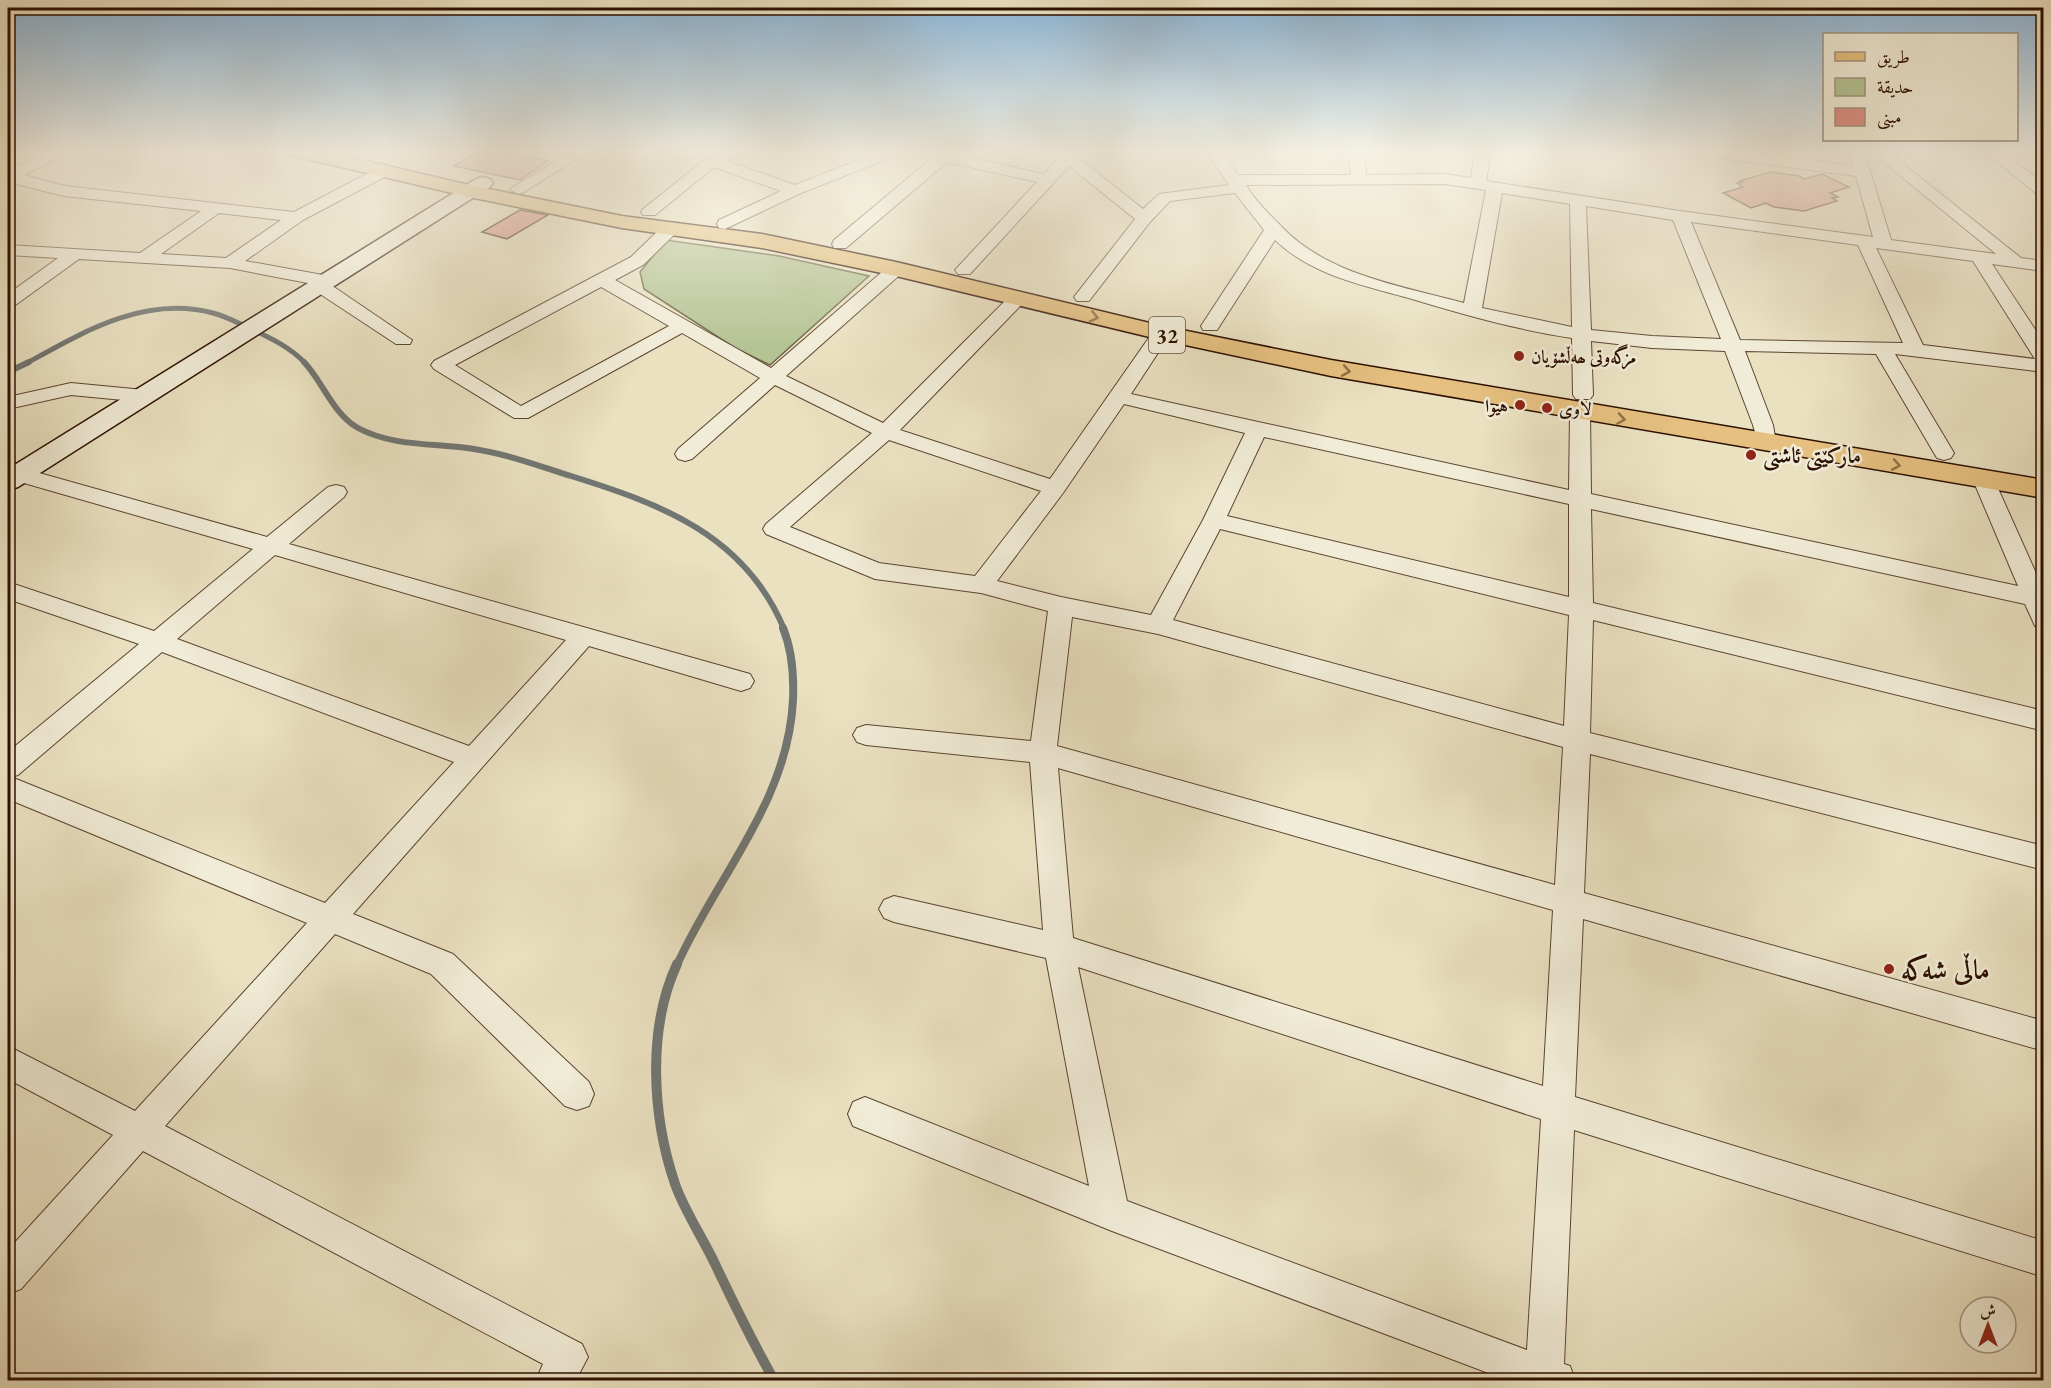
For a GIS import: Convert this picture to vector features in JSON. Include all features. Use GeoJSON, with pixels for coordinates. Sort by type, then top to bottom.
{"type":"FeatureCollection","features":[{"type":"Feature","properties":{"kind":"main road","name":"32"},"geometry":{"type":"LineString","coordinates":[[596,216],[622,222],[762,241],[896,269],[1162,333],[1331,369],[1582,403]]}},
{"type":"Feature","properties":{"kind":"main road","name":"32"},"geometry":{"type":"LineString","coordinates":[[673,216],[840,244],[1300,346],[1582,403],[1764,434],[1984,480],[2043,489]]}},
{"type":"Feature","properties":{"kind":"main road","name":"32"},"geometry":{"type":"LineString","coordinates":[[1764,434],[1944,453],[2043,468]]}},
{"type":"Feature","properties":{"kind":"street"},"geometry":{"type":"LineString","coordinates":[[145,257],[205,216]]}},
{"type":"Feature","properties":{"kind":"street"},"geometry":{"type":"LineString","coordinates":[[286,216],[297,217]]}},
{"type":"Feature","properties":{"kind":"street"},"geometry":{"type":"LineString","coordinates":[[13,478],[431,216]]}},
{"type":"Feature","properties":{"kind":"street"},"geometry":{"type":"LineString","coordinates":[[725,224],[742,216]]}},
{"type":"Feature","properties":{"kind":"street"},"geometry":{"type":"LineString","coordinates":[[840,244],[873,216]]}},
{"type":"Feature","properties":{"kind":"street"},"geometry":{"type":"LineString","coordinates":[[964,270],[1015,216]]}},
{"type":"Feature","properties":{"kind":"street"},"geometry":{"type":"LineString","coordinates":[[1083,297],[1146,216]]}},
{"type":"Feature","properties":{"kind":"street"},"geometry":{"type":"LineString","coordinates":[[1263,216],[1292,247],[1328,267],[1472,311],[1582,334],[1655,342],[1733,346],[1916,350],[2038,363]]}},
{"type":"Feature","properties":{"kind":"street"},"geometry":{"type":"LineString","coordinates":[[1472,311],[1490,216]]}},
{"type":"Feature","properties":{"kind":"street"},"geometry":{"type":"LineString","coordinates":[[866,1114],[1112,1213],[1548,1379],[1581,609],[1582,334],[1578,216]]}},
{"type":"Feature","properties":{"kind":"street"},"geometry":{"type":"LineString","coordinates":[[1680,216],[2043,266]]}},
{"type":"Feature","properties":{"kind":"street"},"geometry":{"type":"LineString","coordinates":[[1680,216],[1733,346],[1764,434]]}},
{"type":"Feature","properties":{"kind":"street"},"geometry":{"type":"LineString","coordinates":[[1875,216],[1884,245]]}},
{"type":"Feature","properties":{"kind":"street"},"geometry":{"type":"LineString","coordinates":[[1957,216],[2016,263]]}},
{"type":"Feature","properties":{"kind":"street"},"geometry":{"type":"LineString","coordinates":[[230,263],[297,217]]}},
{"type":"Feature","properties":{"kind":"street"},"geometry":{"type":"LineString","coordinates":[[1210,326],[1274,228]]}},
{"type":"Feature","properties":{"kind":"street"},"geometry":{"type":"LineString","coordinates":[[670,229],[637,261],[441,365],[521,414],[682,326]]}},
{"type":"Feature","properties":{"kind":"street"},"geometry":{"type":"LineString","coordinates":[[1865,243],[1916,350]]}},
{"type":"Feature","properties":{"kind":"street"},"geometry":{"type":"LineString","coordinates":[[8,250],[230,263],[324,284],[403,340]]}},
{"type":"Feature","properties":{"kind":"street"},"geometry":{"type":"LineString","coordinates":[[8,302],[75,254]]}},
{"type":"Feature","properties":{"kind":"street"},"geometry":{"type":"LineString","coordinates":[[1979,258],[2038,363],[2043,385]]}},
{"type":"Feature","properties":{"kind":"street"},"geometry":{"type":"LineString","coordinates":[[685,454],[896,269]]}},
{"type":"Feature","properties":{"kind":"street"},"geometry":{"type":"LineString","coordinates":[[602,280],[773,377],[886,432],[1055,488]]}},
{"type":"Feature","properties":{"kind":"street"},"geometry":{"type":"LineString","coordinates":[[1018,298],[886,432],[774,530],[875,571],[981,585],[1061,606],[1158,625],[1576,740],[2043,858]]}},
{"type":"Feature","properties":{"kind":"street"},"geometry":{"type":"LineString","coordinates":[[981,585],[1055,488],[1162,333]]}},
{"type":"Feature","properties":{"kind":"street"},"geometry":{"type":"LineString","coordinates":[[1882,348],[1944,453]]}},
{"type":"Feature","properties":{"kind":"street"},"geometry":{"type":"LineString","coordinates":[[8,402],[71,389],[144,396]]}},
{"type":"Feature","properties":{"kind":"street"},"geometry":{"type":"LineString","coordinates":[[1119,397],[2039,599]]}},
{"type":"Feature","properties":{"kind":"street"},"geometry":{"type":"LineString","coordinates":[[1158,625],[1214,519],[1257,429]]}},
{"type":"Feature","properties":{"kind":"street"},"geometry":{"type":"LineString","coordinates":[[13,478],[271,547],[741,681]]}},
{"type":"Feature","properties":{"kind":"street"},"geometry":{"type":"LineString","coordinates":[[1984,480],[2039,599],[2043,620]]}},
{"type":"Feature","properties":{"kind":"street"},"geometry":{"type":"LineString","coordinates":[[8,767],[336,492]]}},
{"type":"Feature","properties":{"kind":"street"},"geometry":{"type":"LineString","coordinates":[[1214,519],[2043,721]]}},
{"type":"Feature","properties":{"kind":"street"},"geometry":{"type":"LineString","coordinates":[[8,590],[158,641],[474,759]]}},
{"type":"Feature","properties":{"kind":"street"},"geometry":{"type":"LineString","coordinates":[[1061,606],[1043,753],[1059,947],[1112,1213]]}},
{"type":"Feature","properties":{"kind":"street"},"geometry":{"type":"LineString","coordinates":[[8,1276],[332,919],[583,637]]}},
{"type":"Feature","properties":{"kind":"street"},"geometry":{"type":"LineString","coordinates":[[866,735],[1043,753],[2043,1036]]}},
{"type":"Feature","properties":{"kind":"street"},"geometry":{"type":"LineString","coordinates":[[8,787],[442,964],[577,1094]]}},
{"type":"Feature","properties":{"kind":"street"},"geometry":{"type":"LineString","coordinates":[[894,909],[1059,947],[1558,1108],[2043,1259]]}},
{"type":"Feature","properties":{"kind":"street"},"geometry":{"type":"LineString","coordinates":[[8,1062],[569,1357],[555,1380]]}},
{"type":"Feature","properties":{"kind":"green space"},"geometry":{"type":"Polygon","coordinates":[[[666,240],[779,256],[869,276],[770,365],[735,348],[644,289],[640,272],[666,240]]]}},
{"type":"Feature","properties":{"kind":"building"},"geometry":{"type":"Polygon","coordinates":[[[510,216],[547,216],[507,239],[482,232],[510,216]]]}},
{"type":"Feature","properties":{"kind":"waterway"},"geometry":{"type":"LineString","coordinates":[[28,363],[70,340],[116,320],[163,309],[188,309],[213,313],[235,321],[278,342],[305,363]]}},
{"type":"Feature","properties":{"kind":"waterway"},"geometry":{"type":"LineString","coordinates":[[8,372],[28,363]]}},
{"type":"Feature","properties":{"kind":"waterway"},"geometry":{"type":"LineString","coordinates":[[305,363],[342,415],[358,428],[371,434],[400,441],[474,449],[511,457],[637,498],[697,528],[747,569],[767,597],[784,629]]}},
{"type":"Feature","properties":{"kind":"waterway"},"geometry":{"type":"LineString","coordinates":[[677,965],[693,932],[765,805],[778,772],[788,737],[793,700],[792,663],[783,628]]}},
{"type":"Feature","properties":{"kind":"waterway"},"geometry":{"type":"LineString","coordinates":[[677,964],[667,989],[657,1044],[658,1102],[667,1158],[684,1205],[774,1380]]}},
{"type":"Feature","properties":{"kind":"place","name":"مزگەوتی ھەڵشۆیان"},"geometry":{"type":"Point","coordinates":[1519,356]}},
{"type":"Feature","properties":{"kind":"place","name":"هیوا"},"geometry":{"type":"Point","coordinates":[1520,405]}},
{"type":"Feature","properties":{"kind":"place","name":"لاوی"},"geometry":{"type":"Point","coordinates":[1547,408]}},
{"type":"Feature","properties":{"kind":"place","name":"مارکێتی ئاشتی"},"geometry":{"type":"Point","coordinates":[1751,455]}},
{"type":"Feature","properties":{"kind":"place","name":"ماڵی شەکە"},"geometry":{"type":"Point","coordinates":[1889,969]}}]}
